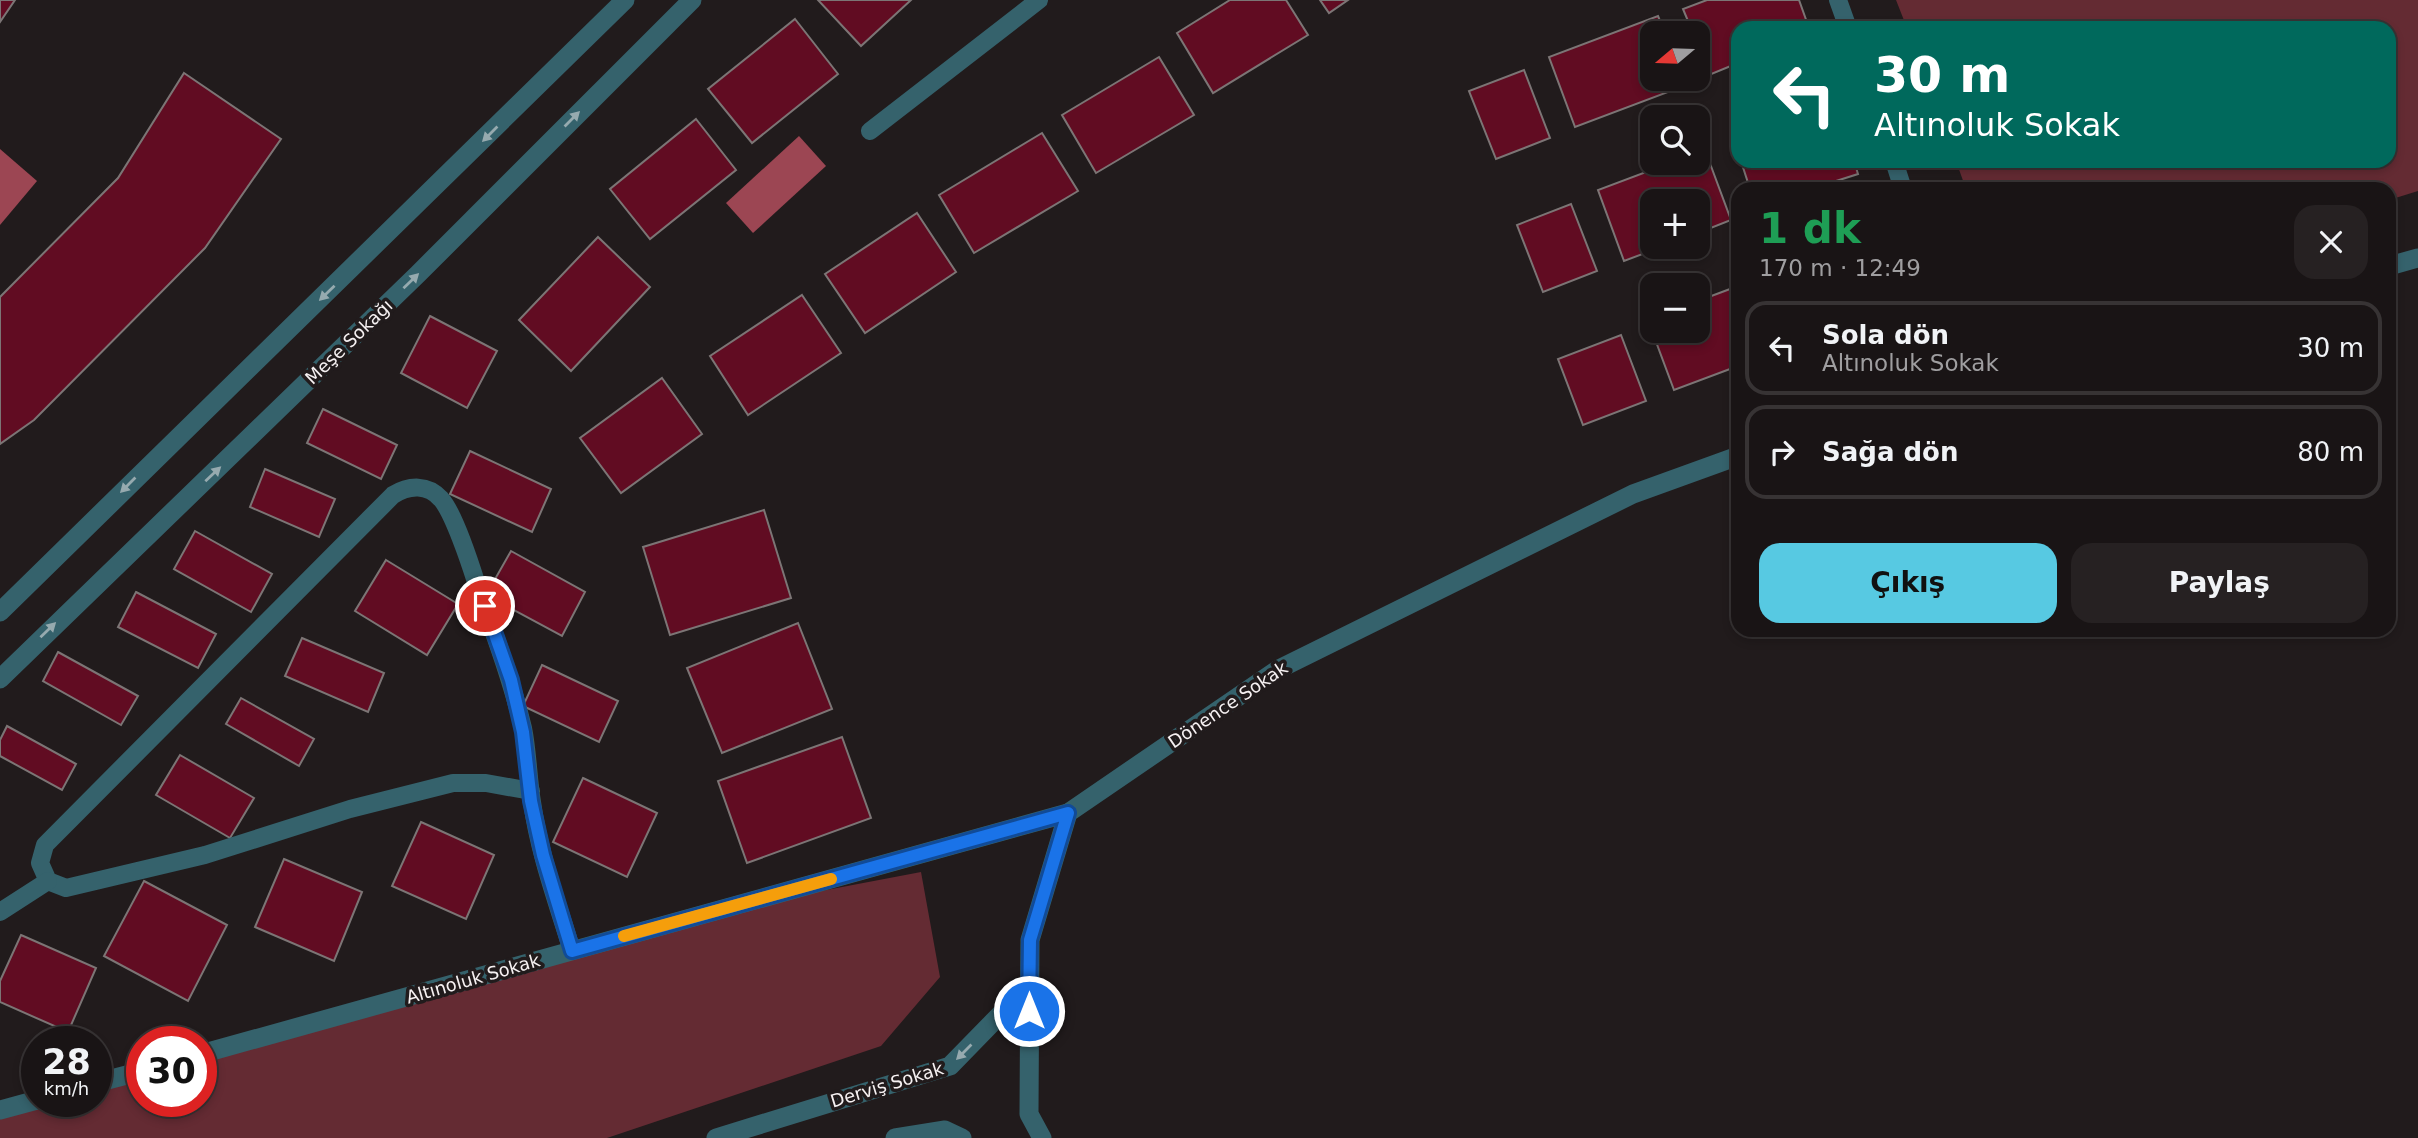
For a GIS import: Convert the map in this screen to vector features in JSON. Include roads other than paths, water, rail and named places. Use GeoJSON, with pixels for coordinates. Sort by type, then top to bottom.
{"type":"FeatureCollection","features":[{"type":"Feature","properties":{"kind":"street"},"geometry":{"type":"LineString","coordinates":[[0,612],[625,0]]}},
{"type":"Feature","properties":{"kind":"street","name":"Meşe Sokağı"},"geometry":{"type":"LineString","coordinates":[[0,679],[409,284],[692,0]]}},
{"type":"Feature","properties":{"kind":"street"},"geometry":{"type":"LineString","coordinates":[[2396,264],[2418,258]]}},
{"type":"Feature","properties":{"kind":"street","name":"Dönence Sokak"},"geometry":{"type":"LineString","coordinates":[[1068,813],[1277,670],[1633,494],[1731,459]]}},
{"type":"Feature","properties":{"kind":"street"},"geometry":{"type":"LineString","coordinates":[[1042,1138],[1030,1114],[1030,940],[1068,813]]}},
{"type":"Feature","properties":{"kind":"street","name":"Altınoluk Sokak"},"geometry":{"type":"LineString","coordinates":[[217,1050],[1068,813]]}},
{"type":"Feature","properties":{"kind":"street","name":"Derviş Sokak"},"geometry":{"type":"LineString","coordinates":[[716,1138],[950,1066],[1029,985]]}},
{"type":"Feature","properties":{"kind":"street"},"geometry":{"type":"LineString","coordinates":[[0,1110],[21,1104]]}},
{"type":"Feature","properties":{"kind":"street"},"geometry":{"type":"LineString","coordinates":[[895,1138],[945,1130],[962,1138]]}},
{"type":"Feature","properties":{"kind":"lane"},"geometry":{"type":"LineString","coordinates":[[870,131],[1039,0]]}},
{"type":"Feature","properties":{"kind":"lane"},"geometry":{"type":"LineString","coordinates":[[1838,0],[1846,21]]}},
{"type":"Feature","properties":{"kind":"lane"},"geometry":{"type":"LineString","coordinates":[[531,791],[486,783],[453,783],[350,809],[205,855],[66,888],[56,886],[48,880],[40,863],[45,845],[393,495],[410,487],[429,489],[443,501],[468,557],[511,680],[523,732],[543,855],[572,951]]}},
{"type":"Feature","properties":{"kind":"lane"},"geometry":{"type":"LineString","coordinates":[[0,912],[48,880]]}}]}
